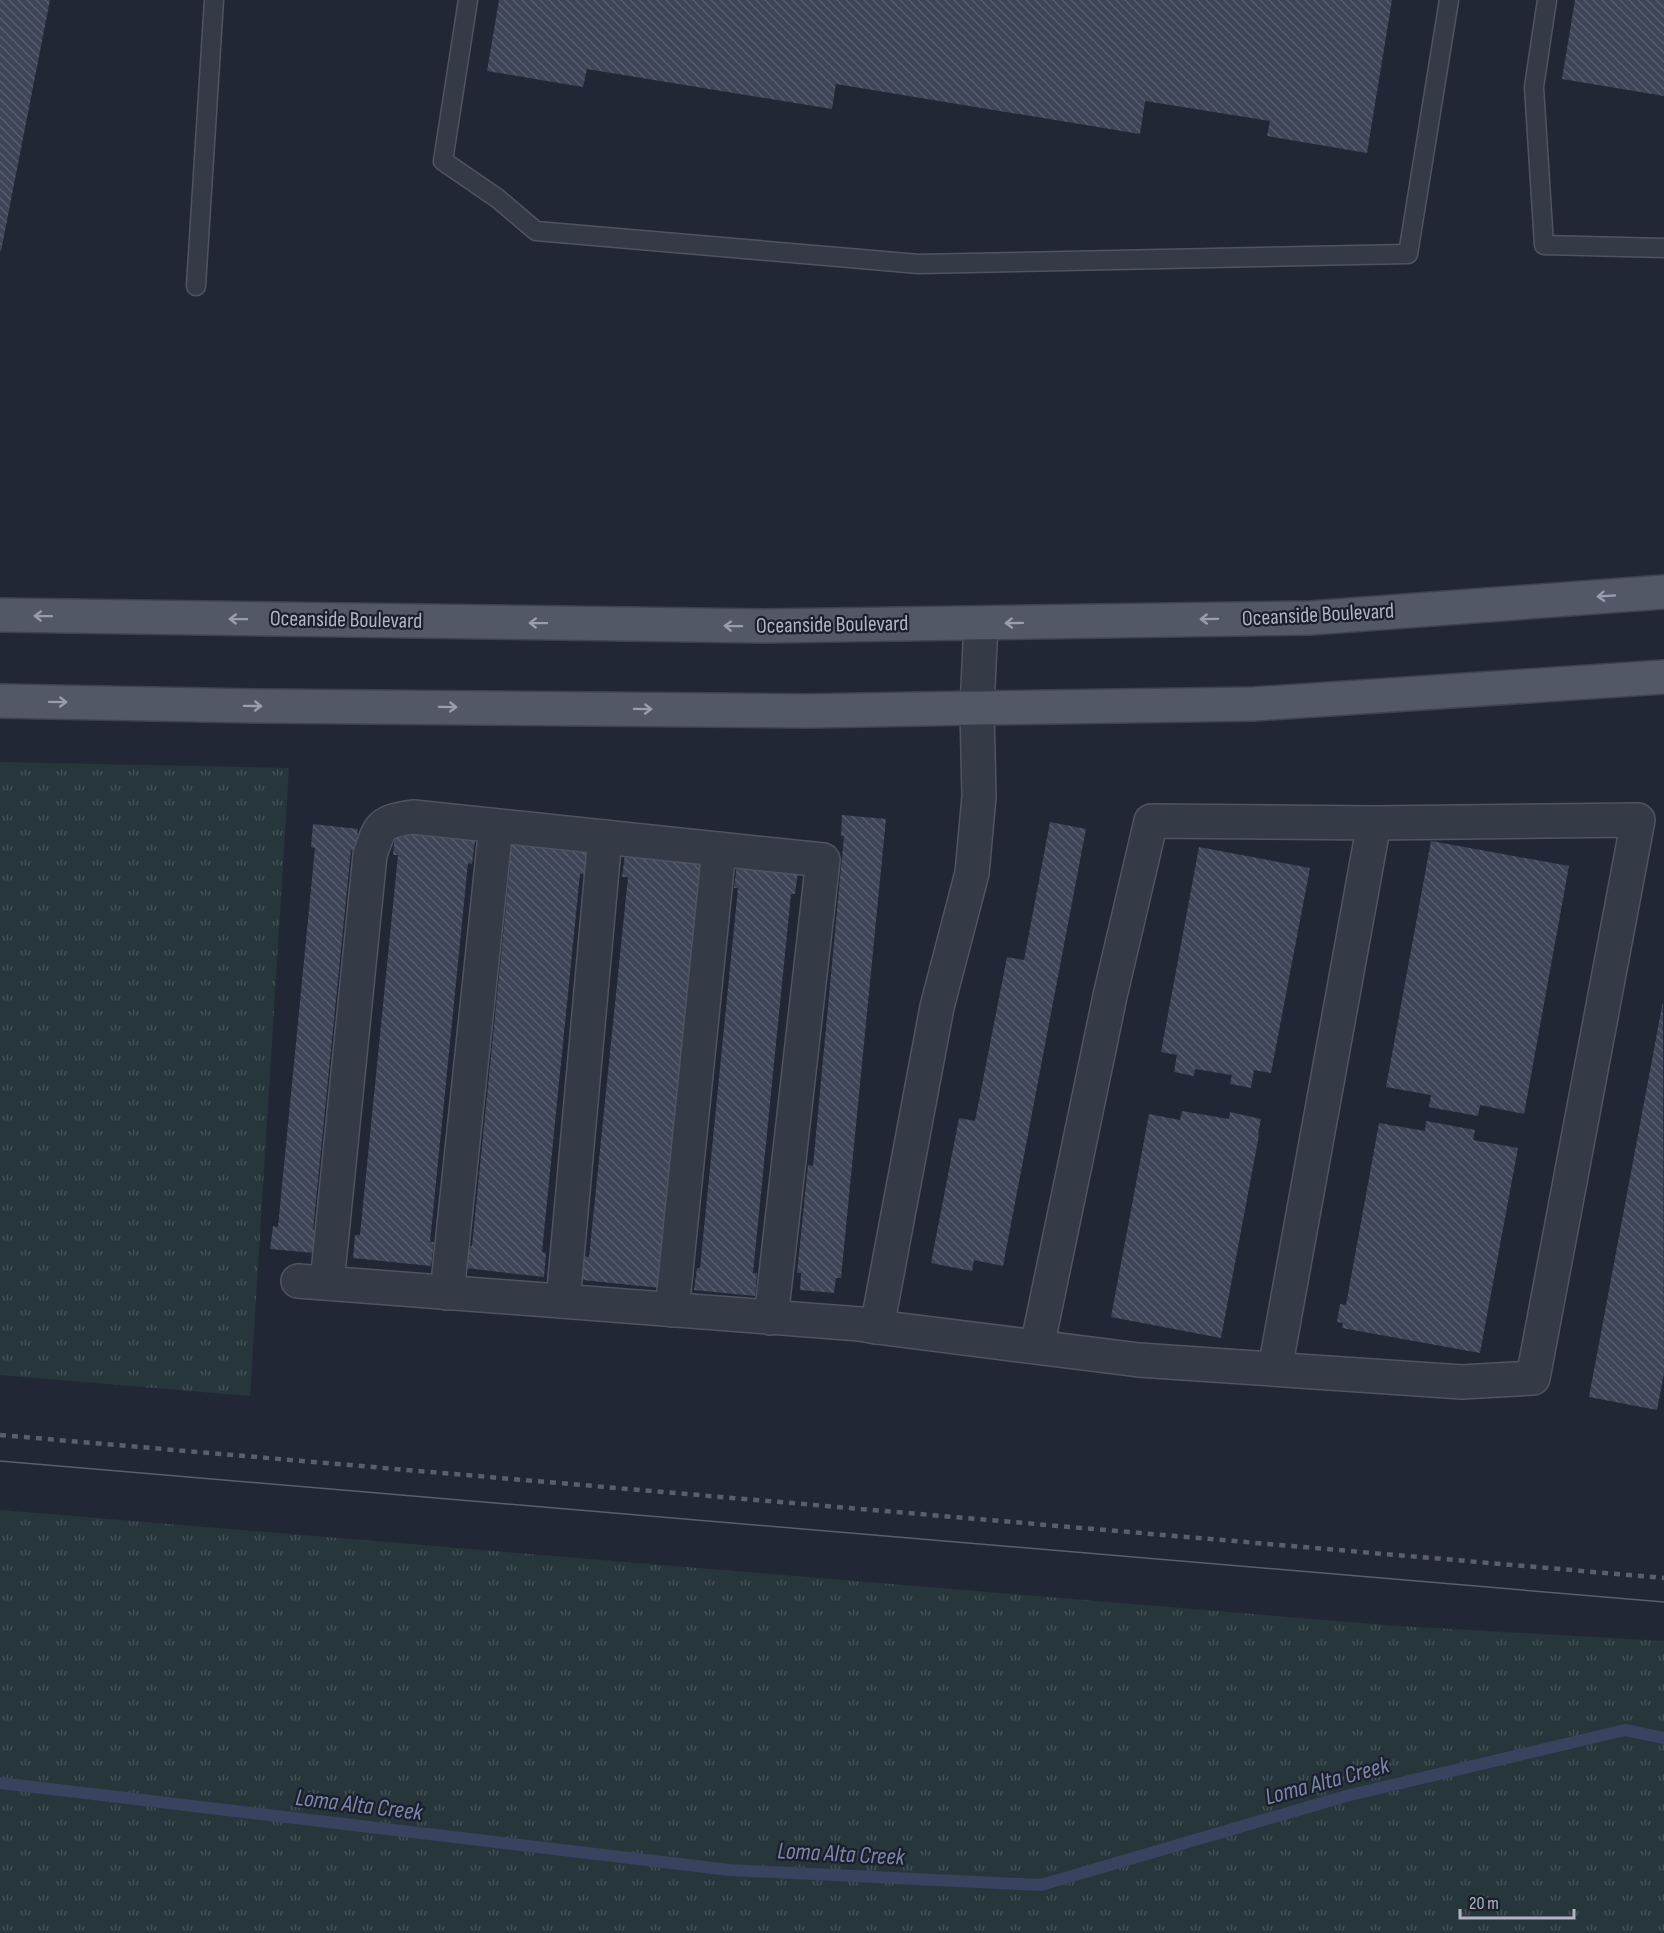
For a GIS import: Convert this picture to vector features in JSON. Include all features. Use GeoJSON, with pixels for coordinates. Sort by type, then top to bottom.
{"type":"FeatureCollection","features":[{"type":"Feature","properties":{"kind":"main road","name":"Oceanside Boulevard"},"geometry":{"type":"LineString","coordinates":[[0,615],[764,626],[1310,618],[1664,592]]}},
{"type":"Feature","properties":{"kind":"main road"},"geometry":{"type":"LineString","coordinates":[[0,701],[807,711],[1254,704],[1664,677]]}},
{"type":"Feature","properties":{"kind":"street"},"geometry":{"type":"LineString","coordinates":[[877,1327],[937,1007],[972,873],[980,797],[977,708],[981,623]]}},
{"type":"Feature","properties":{"kind":"street"},"geometry":{"type":"LineString","coordinates":[[771,1318],[823,860],[413,817],[390,820],[378,831],[370,855],[312,1282],[877,1327],[1138,1360],[1462,1382],[1533,1378],[1638,820],[1374,823],[1151,821],[1110,996],[1037,1347]]}},
{"type":"Feature","properties":{"kind":"street"},"geometry":{"type":"LineString","coordinates":[[1275,1370],[1374,823]]}},
{"type":"Feature","properties":{"kind":"street"},"geometry":{"type":"LineString","coordinates":[[447,1293],[496,826]]}},
{"type":"Feature","properties":{"kind":"street"},"geometry":{"type":"LineString","coordinates":[[563,1301],[605,837]]}},
{"type":"Feature","properties":{"kind":"street"},"geometry":{"type":"LineString","coordinates":[[672,1310],[719,849]]}},
{"type":"Feature","properties":{"kind":"lane"},"geometry":{"type":"LineString","coordinates":[[196,286],[214,0]]}},
{"type":"Feature","properties":{"kind":"lane"},"geometry":{"type":"LineString","coordinates":[[468,0],[443,161],[497,198],[536,231],[920,264],[1408,254],[1449,0]]}},
{"type":"Feature","properties":{"kind":"lane"},"geometry":{"type":"LineString","coordinates":[[1547,0],[1534,87],[1544,245],[1664,248]]}},
{"type":"Feature","properties":{"kind":"green space"},"geometry":{"type":"Polygon","coordinates":[[[0,762],[289,768],[250,1396],[0,1375],[0,762]]]}},
{"type":"Feature","properties":{"kind":"green space"},"geometry":{"type":"Polygon","coordinates":[[[0,1510],[1398,1626],[1664,1641],[1664,1933],[0,1933],[0,1510]]]}},
{"type":"Feature","properties":{"kind":"building"},"geometry":{"type":"Polygon","coordinates":[[[0,0],[50,0],[1,251],[0,251],[0,0]]]}},
{"type":"Feature","properties":{"kind":"building"},"geometry":{"type":"Polygon","coordinates":[[[499,0],[1392,0],[1367,153],[1267,136],[1270,121],[1145,101],[1140,134],[836,84],[832,109],[587,69],[583,87],[487,71],[499,0]]]}},
{"type":"Feature","properties":{"kind":"building"},"geometry":{"type":"Polygon","coordinates":[[[1575,0],[1664,0],[1664,96],[1562,79],[1575,0]]]}},
{"type":"Feature","properties":{"kind":"building"},"geometry":{"type":"Polygon","coordinates":[[[842,815],[886,819],[841,1278],[836,1278],[834,1293],[800,1290],[801,1273],[797,1273],[808,1165],[813,1166],[844,836],[841,836],[842,815]]]}},
{"type":"Feature","properties":{"kind":"building"},"geometry":{"type":"Polygon","coordinates":[[[1050,822],[1086,829],[1003,1266],[974,1260],[972,1271],[931,1263],[959,1118],[975,1121],[1007,957],[1024,960],[1050,822]]]}},
{"type":"Feature","properties":{"kind":"building"},"geometry":{"type":"Polygon","coordinates":[[[313,824],[358,829],[356,851],[351,850],[313,1230],[317,1231],[315,1253],[270,1249],[273,1226],[278,1227],[315,848],[311,847],[313,824]]]}},
{"type":"Feature","properties":{"kind":"building"},"geometry":{"type":"Polygon","coordinates":[[[395,833],[475,840],[472,864],[468,863],[430,1242],[434,1242],[431,1266],[353,1258],[355,1235],[360,1235],[398,855],[393,855],[395,833]]]}},
{"type":"Feature","properties":{"kind":"building"},"geometry":{"type":"Polygon","coordinates":[[[1431,841],[1569,866],[1524,1114],[1480,1105],[1478,1116],[1429,1107],[1431,1095],[1386,1087],[1431,841]]]}},
{"type":"Feature","properties":{"kind":"building"},"geometry":{"type":"Polygon","coordinates":[[[508,843],[587,851],[584,874],[580,874],[542,1252],[546,1253],[544,1277],[465,1268],[467,1245],[472,1246],[510,866],[505,865],[508,843]]]}},
{"type":"Feature","properties":{"kind":"building"},"geometry":{"type":"Polygon","coordinates":[[[1199,847],[1310,868],[1271,1073],[1254,1070],[1251,1088],[1230,1084],[1232,1075],[1195,1069],[1194,1076],[1174,1072],[1177,1055],[1161,1052],[1199,847]]]}},
{"type":"Feature","properties":{"kind":"building"},"geometry":{"type":"Polygon","coordinates":[[[625,854],[704,862],[702,886],[698,885],[660,1264],[664,1264],[661,1288],[582,1280],[584,1256],[589,1257],[628,877],[622,877],[625,854]]]}},
{"type":"Feature","properties":{"kind":"building"},"geometry":{"type":"Polygon","coordinates":[[[737,865],[798,871],[795,894],[791,894],[753,1273],[757,1273],[755,1296],[694,1290],[697,1268],[700,1268],[738,888],[734,888],[737,865]]]}},
{"type":"Feature","properties":{"kind":"building"},"geometry":{"type":"Polygon","coordinates":[[[1663,1001],[1664,1373],[1657,1410],[1589,1397],[1663,1001]]]}},
{"type":"Feature","properties":{"kind":"building"},"geometry":{"type":"Polygon","coordinates":[[[1182,1111],[1229,1119],[1230,1112],[1261,1119],[1221,1338],[1111,1317],[1149,1114],[1180,1120],[1182,1111]]]}},
{"type":"Feature","properties":{"kind":"building"},"geometry":{"type":"Polygon","coordinates":[[[1426,1121],[1475,1130],[1473,1140],[1518,1148],[1480,1353],[1342,1328],[1343,1323],[1337,1322],[1340,1304],[1346,1305],[1379,1123],[1425,1131],[1426,1121]]]}},
{"type":"Feature","properties":{"kind":"waterway","name":"Loma Alta Creek"},"geometry":{"type":"LineString","coordinates":[[0,1783],[730,1870],[1041,1885],[1346,1796],[1625,1730],[1664,1738]]}},
{"type":"Feature","properties":{"kind":"tram line"},"geometry":{"type":"LineString","coordinates":[[0,1461],[1664,1602]]}},
{"type":"Feature","properties":{"kind":"railway"},"geometry":{"type":"LineString","coordinates":[[0,1435],[1664,1578]]}}]}
